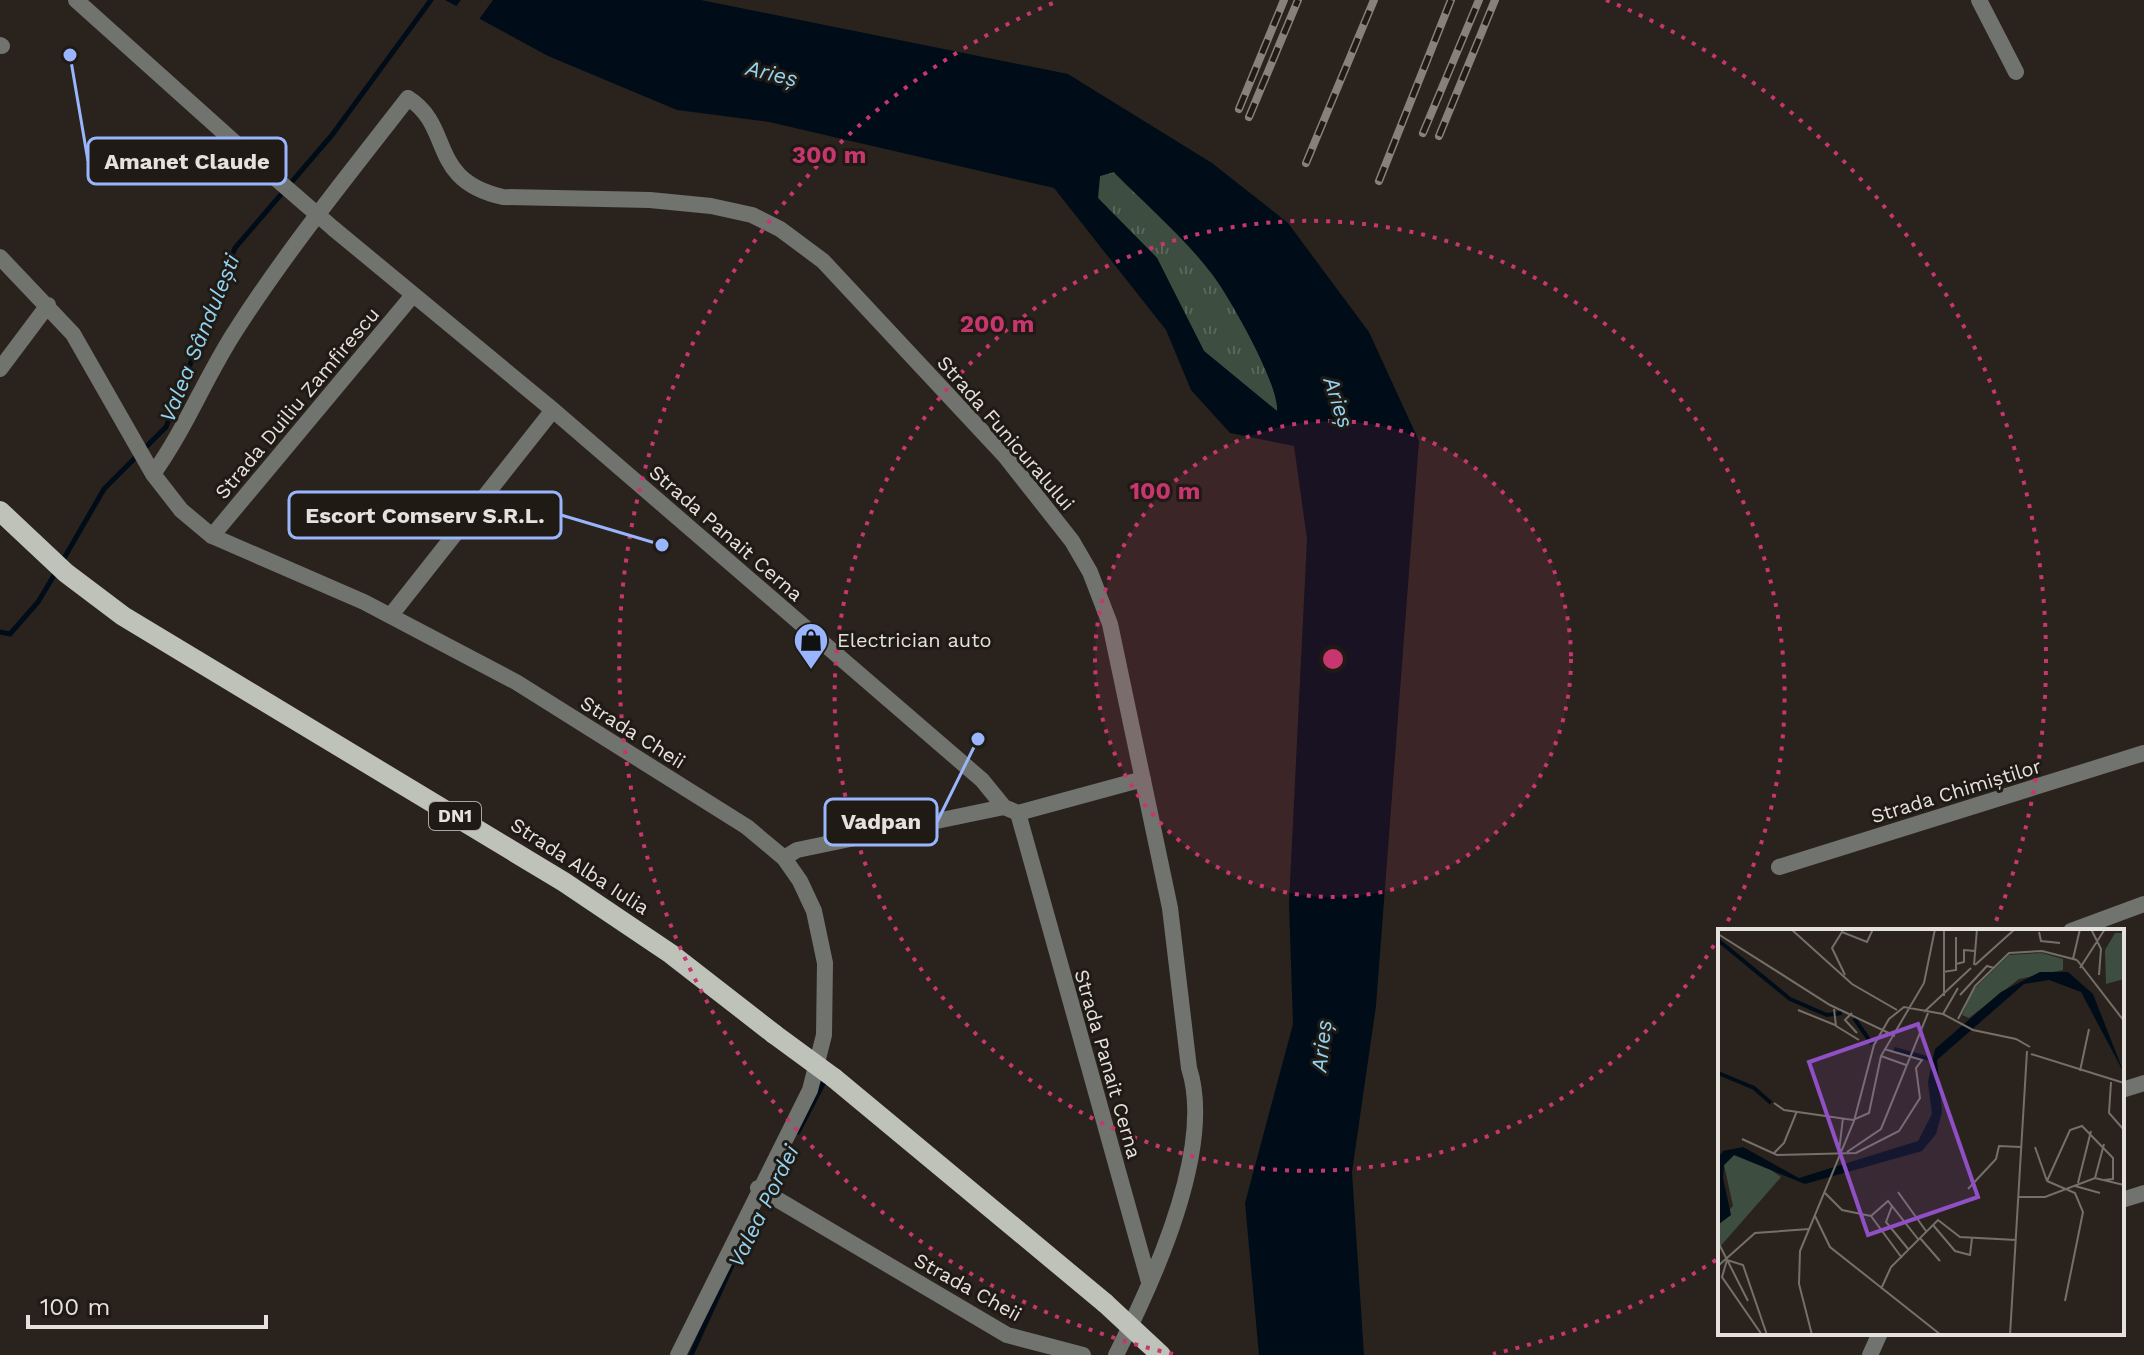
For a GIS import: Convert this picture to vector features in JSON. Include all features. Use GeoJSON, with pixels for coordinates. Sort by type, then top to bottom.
{"type":"FeatureCollection","features":[{"type":"Feature","properties":{"kind":"main road","name":"Strada Alba Iulia"},"geometry":{"type":"LineString","coordinates":[[6,517],[66,573],[123,616],[564,882],[671,954],[834,1078],[1105,1303],[1161,1355]]}},
{"type":"Feature","properties":{"kind":"street","name":"Strada Panait Cerna"},"geometry":{"type":"LineString","coordinates":[[76,0],[334,229],[553,410],[982,780],[1011,810],[1149,1282]]}},
{"type":"Feature","properties":{"kind":"street"},"geometry":{"type":"LineString","coordinates":[[1979,0],[2016,72]]}},
{"type":"Feature","properties":{"kind":"street","name":"Strada Funicuralului"},"geometry":{"type":"LineString","coordinates":[[150,468],[175,444],[233,334],[277,266],[408,98],[422,111],[447,162],[466,184],[482,193],[503,197],[650,200],[711,206],[752,215],[780,229],[823,261],[1005,456],[1072,541],[1090,572],[1110,624],[1170,908],[1189,1068],[1196,1091],[1196,1140],[1186,1182],[1143,1303],[1116,1355]]}},
{"type":"Feature","properties":{"kind":"street","name":"Strada Cheii"},"geometry":{"type":"LineString","coordinates":[[0,257],[48,305],[90,358],[150,468],[181,510],[212,536],[391,615],[516,682],[747,827],[784,858],[814,911],[825,963],[824,1035],[810,1090],[758,1188],[678,1355]]}},
{"type":"Feature","properties":{"kind":"street","name":"Strada Duiliu Zamfirescu"},"geometry":{"type":"LineString","coordinates":[[212,536],[413,295]]}},
{"type":"Feature","properties":{"kind":"street"},"geometry":{"type":"LineString","coordinates":[[0,369],[48,305]]}},
{"type":"Feature","properties":{"kind":"street"},"geometry":{"type":"LineString","coordinates":[[391,615],[553,410]]}},
{"type":"Feature","properties":{"kind":"street","name":"Strada Chimiștilor"},"geometry":{"type":"LineString","coordinates":[[1779,867],[2144,753]]}},
{"type":"Feature","properties":{"kind":"street"},"geometry":{"type":"LineString","coordinates":[[784,858],[797,850],[1011,810],[1143,779]]}},
{"type":"Feature","properties":{"kind":"street"},"geometry":{"type":"LineString","coordinates":[[2076,929],[2144,904]]}},
{"type":"Feature","properties":{"kind":"street"},"geometry":{"type":"LineString","coordinates":[[2124,1089],[2144,1083]]}},
{"type":"Feature","properties":{"kind":"street","name":"Strada Cheii"},"geometry":{"type":"LineString","coordinates":[[758,1188],[1007,1335],[1083,1355]]}},
{"type":"Feature","properties":{"kind":"street"},"geometry":{"type":"LineString","coordinates":[[2124,1199],[2144,1193]]}},
{"type":"Feature","properties":{"kind":"street"},"geometry":{"type":"LineString","coordinates":[[1870,1355],[1879,1335]]}},
{"type":"Feature","properties":{"kind":"green space"},"geometry":{"type":"Polygon","coordinates":[[[1113,172],[1189,247],[1220,285],[1271,382],[1277,411],[1204,351],[1157,258],[1097,197],[1100,176],[1113,172]]]}},
{"type":"Feature","properties":{"kind":"water","name":"Arieș"},"geometry":{"type":"Polygon","coordinates":[[[445,0],[701,0],[1068,74],[1212,163],[1288,223],[1369,332],[1419,441],[1376,1006],[1352,1172],[1364,1355],[1259,1355],[1245,1203],[1293,1024],[1289,903],[1307,539],[1294,446],[1230,433],[1191,390],[1166,330],[1054,188],[769,122],[677,110],[548,56],[445,0]],[[1114,172],[1100,176],[1098,198],[1157,258],[1204,351],[1277,411],[1276,399],[1262,362],[1220,285],[1189,247],[1114,172]]]}},
{"type":"Feature","properties":{"kind":"pier"},"geometry":{"type":"Polygon","coordinates":[[[461,0],[493,0],[477,22],[454,9],[461,0]]]}},
{"type":"Feature","properties":{"kind":"waterway","name":"Valea Sândulești"},"geometry":{"type":"LineString","coordinates":[[63,560],[104,489],[166,427],[235,248],[332,135],[431,0]]}},
{"type":"Feature","properties":{"kind":"waterway","name":"Valea Sândulești"},"geometry":{"type":"LineString","coordinates":[[0,632],[10,634],[38,602],[56,572]]}},
{"type":"Feature","properties":{"kind":"waterway","name":"Valea Pordei"},"geometry":{"type":"LineString","coordinates":[[798,1132],[827,1076]]}},
{"type":"Feature","properties":{"kind":"waterway","name":"Valea Pordei"},"geometry":{"type":"LineString","coordinates":[[691,1355],[745,1237]]}},
{"type":"Feature","properties":{"kind":"railway"},"geometry":{"type":"LineString","coordinates":[[1239,109],[1284,0]]}},
{"type":"Feature","properties":{"kind":"railway"},"geometry":{"type":"LineString","coordinates":[[1249,117],[1298,0]]}},
{"type":"Feature","properties":{"kind":"railway"},"geometry":{"type":"LineString","coordinates":[[1306,163],[1374,0]]}},
{"type":"Feature","properties":{"kind":"railway"},"geometry":{"type":"LineString","coordinates":[[1379,181],[1451,0]]}},
{"type":"Feature","properties":{"kind":"railway"},"geometry":{"type":"LineString","coordinates":[[1423,133],[1479,0]]}},
{"type":"Feature","properties":{"kind":"railway"},"geometry":{"type":"LineString","coordinates":[[1439,136],[1495,0]]}},
{"type":"Feature","properties":{"kind":"place","name":"Amanet Claude"},"geometry":{"type":"Point","coordinates":[70,55]}},
{"type":"Feature","properties":{"kind":"place","name":"Escort Comserv S.R.L."},"geometry":{"type":"Point","coordinates":[662,545]}},
{"type":"Feature","properties":{"kind":"place","name":"Electrician auto"},"geometry":{"type":"Point","coordinates":[811,671]}},
{"type":"Feature","properties":{"kind":"place","name":"Vadpan"},"geometry":{"type":"Point","coordinates":[978,739]}}]}
